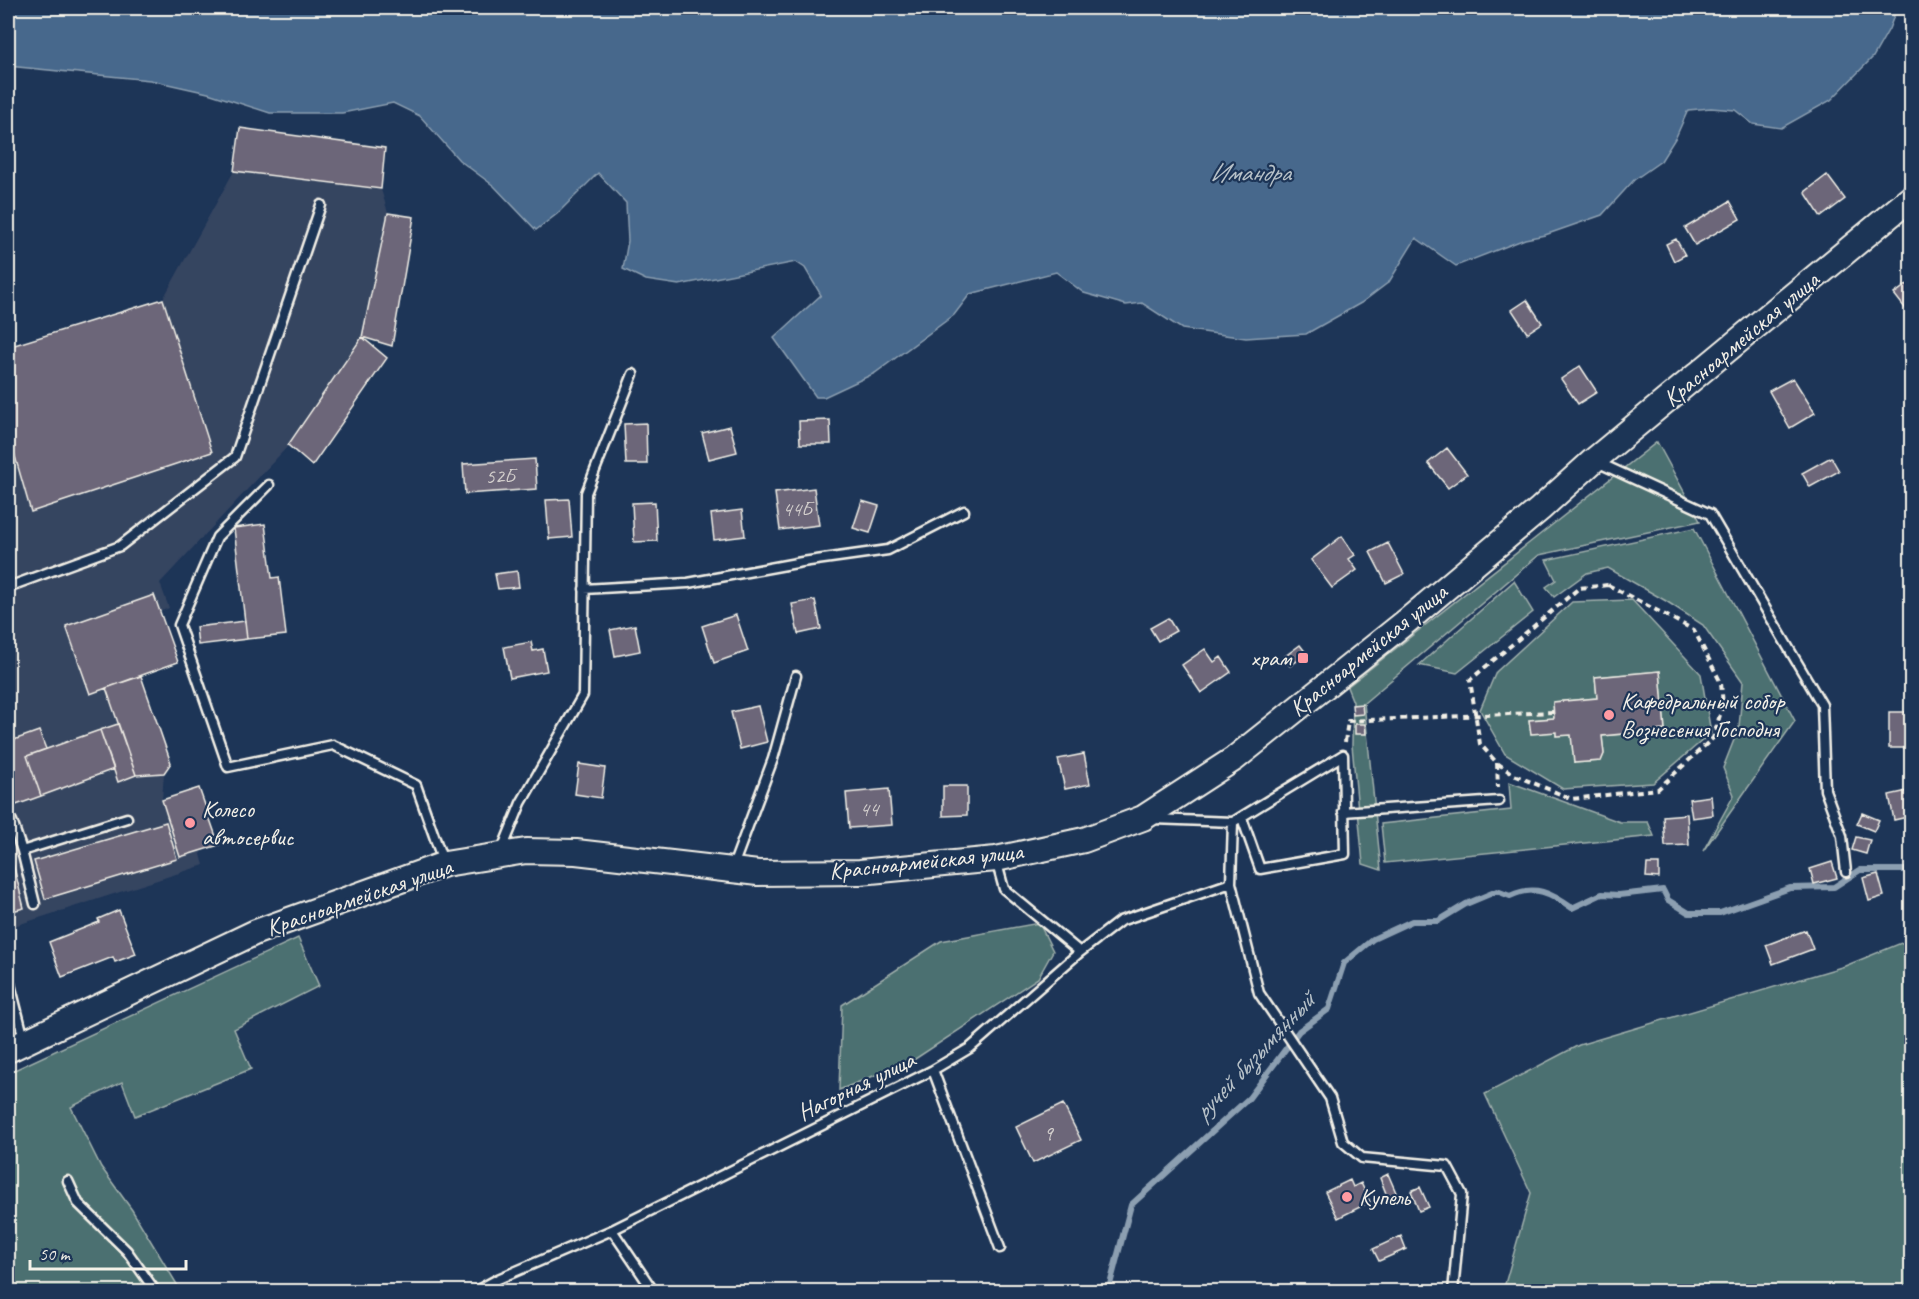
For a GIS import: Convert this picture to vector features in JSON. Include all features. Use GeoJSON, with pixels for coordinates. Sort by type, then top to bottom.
{"type":"FeatureCollection","features":[{"type":"Feature","properties":{"kind":"street","name":"Красноармейская улица"},"geometry":{"type":"LineString","coordinates":[[16,1046],[256,932],[445,864],[526,851],[576,852],[758,873],[860,872],[996,859],[1084,840],[1143,818],[1234,759],[1408,620],[1540,509],[1593,461],[1911,197]]}},
{"type":"Feature","properties":{"kind":"lane"},"geometry":{"type":"LineString","coordinates":[[8,587],[120,546],[234,457],[321,205]]}},
{"type":"Feature","properties":{"kind":"lane"},"geometry":{"type":"LineString","coordinates":[[500,855],[521,804],[583,694],[586,493],[633,374]]}},
{"type":"Feature","properties":{"kind":"lane"},"geometry":{"type":"LineString","coordinates":[[1593,461],[1710,514],[1821,705],[1825,790],[1842,836],[1846,872]]}},
{"type":"Feature","properties":{"kind":"lane"},"geometry":{"type":"LineString","coordinates":[[269,485],[217,537],[178,625],[228,767],[333,745],[416,785],[445,864]]}},
{"type":"Feature","properties":{"kind":"lane"},"geometry":{"type":"LineString","coordinates":[[584,590],[688,583],[802,562],[888,550],[964,511]]}},
{"type":"Feature","properties":{"kind":"lane"},"geometry":{"type":"LineString","coordinates":[[732,869],[773,759],[796,676]]}},
{"type":"Feature","properties":{"kind":"lane"},"geometry":{"type":"LineString","coordinates":[[1143,818],[1233,822],[1343,755]]}},
{"type":"Feature","properties":{"kind":"lane"},"geometry":{"type":"LineString","coordinates":[[1242,818],[1260,869],[1345,855],[1343,755]]}},
{"type":"Feature","properties":{"kind":"lane"},"geometry":{"type":"LineString","coordinates":[[1343,812],[1499,801]]}},
{"type":"Feature","properties":{"kind":"lane"},"geometry":{"type":"LineString","coordinates":[[22,850],[127,818]]}},
{"type":"Feature","properties":{"kind":"lane"},"geometry":{"type":"LineString","coordinates":[[8,822],[12,821],[22,850],[35,904]]}},
{"type":"Feature","properties":{"kind":"lane"},"geometry":{"type":"LineString","coordinates":[[1233,822],[1231,883],[1259,993],[1330,1098],[1344,1142],[1362,1158],[1448,1166],[1462,1194],[1453,1292]]}},
{"type":"Feature","properties":{"kind":"lane"},"geometry":{"type":"LineString","coordinates":[[996,859],[1004,889],[1080,952]]}},
{"type":"Feature","properties":{"kind":"lane","name":"Нагорная улица"},"geometry":{"type":"LineString","coordinates":[[474,1292],[498,1279],[612,1230],[933,1070],[970,1048],[1119,921],[1231,883]]}},
{"type":"Feature","properties":{"kind":"lane"},"geometry":{"type":"LineString","coordinates":[[8,976],[16,1046]]}},
{"type":"Feature","properties":{"kind":"lane"},"geometry":{"type":"LineString","coordinates":[[933,1070],[1000,1248]]}},
{"type":"Feature","properties":{"kind":"lane"},"geometry":{"type":"LineString","coordinates":[[68,1181],[78,1203],[127,1251],[156,1292]]}},
{"type":"Feature","properties":{"kind":"lane"},"geometry":{"type":"LineString","coordinates":[[612,1230],[654,1292]]}},
{"type":"Feature","properties":{"kind":"path"},"geometry":{"type":"LineString","coordinates":[[1608,585],[1694,630],[1721,683],[1723,705],[1713,738],[1658,789],[1572,799],[1514,775],[1497,763],[1480,744],[1476,715],[1470,680],[1579,588],[1608,585]]}},
{"type":"Feature","properties":{"kind":"path"},"geometry":{"type":"LineString","coordinates":[[1343,755],[1348,721],[1554,712]]}},
{"type":"Feature","properties":{"kind":"path"},"geometry":{"type":"LineString","coordinates":[[1497,763],[1499,801]]}},
{"type":"Feature","properties":{"kind":"shaded area"},"geometry":{"type":"Polygon","coordinates":[[[240,128],[385,148],[381,189],[388,213],[414,217],[392,346],[363,338],[387,358],[312,466],[288,446],[160,583],[169,608],[159,612],[178,662],[141,676],[171,763],[164,773],[162,800],[199,788],[219,845],[200,851],[204,865],[8,928],[8,347],[163,299],[234,171],[240,128]]]}},
{"type":"Feature","properties":{"kind":"green space"},"geometry":{"type":"Polygon","coordinates":[[[1657,442],[1700,521],[1539,555],[1364,703],[1381,870],[1363,864],[1352,745],[1353,702],[1347,687],[1657,442]]]}},
{"type":"Feature","properties":{"kind":"green space"},"geometry":{"type":"Polygon","coordinates":[[[1694,528],[1795,721],[1703,851],[1734,795],[1723,768],[1739,727],[1743,682],[1703,625],[1608,568],[1587,573],[1554,597],[1546,587],[1556,580],[1546,560],[1694,528]]]}},
{"type":"Feature","properties":{"kind":"green space"},"geometry":{"type":"Polygon","coordinates":[[[1514,581],[1533,612],[1457,673],[1419,665],[1514,581]]]}},
{"type":"Feature","properties":{"kind":"green space"},"geometry":{"type":"Polygon","coordinates":[[[1632,600],[1701,674],[1711,733],[1653,783],[1563,789],[1505,754],[1480,710],[1496,672],[1572,602],[1632,600]],[[1660,671],[1595,677],[1597,698],[1553,702],[1554,718],[1529,720],[1531,734],[1556,732],[1556,736],[1571,735],[1574,763],[1601,761],[1604,754],[1602,736],[1665,730],[1660,671]]]}},
{"type":"Feature","properties":{"kind":"green space"},"geometry":{"type":"Polygon","coordinates":[[[1509,782],[1620,822],[1648,822],[1654,836],[1385,863],[1381,824],[1511,810],[1509,782]]]}},
{"type":"Feature","properties":{"kind":"green space"},"geometry":{"type":"Polygon","coordinates":[[[1039,923],[1053,951],[1038,978],[915,1059],[839,1090],[842,1005],[941,941],[1039,923]]]}},
{"type":"Feature","properties":{"kind":"green space"},"geometry":{"type":"Polygon","coordinates":[[[298,938],[319,986],[234,1029],[251,1069],[135,1116],[122,1082],[71,1107],[101,1167],[132,1210],[181,1291],[8,1292],[8,1073],[298,938]]]}},
{"type":"Feature","properties":{"kind":"green space"},"geometry":{"type":"Polygon","coordinates":[[[1911,939],[1911,1291],[1503,1291],[1531,1193],[1485,1094],[1579,1045],[1845,966],[1911,939]]]}},
{"type":"Feature","properties":{"kind":"water","name":"Имандра"},"geometry":{"type":"Polygon","coordinates":[[[8,8],[1897,8],[1889,29],[1873,57],[1831,100],[1781,128],[1753,124],[1735,110],[1711,108],[1688,110],[1676,137],[1661,161],[1634,180],[1602,215],[1545,235],[1525,239],[1456,266],[1416,238],[1389,282],[1361,303],[1306,334],[1246,338],[1182,329],[1142,303],[1126,305],[1084,293],[1056,272],[970,294],[954,315],[875,373],[824,397],[816,397],[774,338],[821,295],[805,268],[796,262],[679,285],[646,280],[623,269],[628,241],[626,203],[598,173],[557,214],[536,230],[494,186],[459,160],[420,116],[393,103],[342,113],[270,113],[208,93],[150,80],[8,66],[8,8]]]}},
{"type":"Feature","properties":{"kind":"building"},"geometry":{"type":"Polygon","coordinates":[[[240,128],[385,148],[381,189],[234,171],[240,128]]]}},
{"type":"Feature","properties":{"kind":"building"},"geometry":{"type":"Polygon","coordinates":[[[1827,175],[1845,199],[1821,217],[1805,192],[1827,175]]]}},
{"type":"Feature","properties":{"kind":"building"},"geometry":{"type":"Polygon","coordinates":[[[1730,201],[1740,219],[1695,245],[1685,228],[1730,201]]]}},
{"type":"Feature","properties":{"kind":"building"},"geometry":{"type":"Polygon","coordinates":[[[388,213],[414,217],[392,346],[362,337],[388,213]]]}},
{"type":"Feature","properties":{"kind":"building"},"geometry":{"type":"Polygon","coordinates":[[[1676,239],[1685,255],[1674,261],[1666,244],[1676,239]]]}},
{"type":"Feature","properties":{"kind":"building"},"geometry":{"type":"Polygon","coordinates":[[[1912,281],[1912,317],[1894,294],[1912,281]]]}},
{"type":"Feature","properties":{"kind":"building"},"geometry":{"type":"Polygon","coordinates":[[[163,299],[212,452],[31,512],[8,432],[8,347],[163,299]]]}},
{"type":"Feature","properties":{"kind":"building"},"geometry":{"type":"Polygon","coordinates":[[[1527,300],[1542,323],[1527,333],[1512,310],[1527,300]]]}},
{"type":"Feature","properties":{"kind":"building"},"geometry":{"type":"Polygon","coordinates":[[[362,337],[387,358],[312,466],[288,445],[362,337]]]}},
{"type":"Feature","properties":{"kind":"building"},"geometry":{"type":"Polygon","coordinates":[[[1580,366],[1597,392],[1578,404],[1561,379],[1580,366]]]}},
{"type":"Feature","properties":{"kind":"building"},"geometry":{"type":"Polygon","coordinates":[[[1793,378],[1815,413],[1790,428],[1769,391],[1793,378]]]}},
{"type":"Feature","properties":{"kind":"building"},"geometry":{"type":"Polygon","coordinates":[[[830,420],[831,444],[800,444],[799,421],[830,420]]]}},
{"type":"Feature","properties":{"kind":"building"},"geometry":{"type":"Polygon","coordinates":[[[646,423],[647,464],[626,464],[624,424],[646,423]]]}},
{"type":"Feature","properties":{"kind":"building"},"geometry":{"type":"Polygon","coordinates":[[[730,426],[737,452],[709,459],[702,433],[730,426]]]}},
{"type":"Feature","properties":{"kind":"building"},"geometry":{"type":"Polygon","coordinates":[[[1447,448],[1467,474],[1448,488],[1428,463],[1447,448]]]}},
{"type":"Feature","properties":{"kind":"building"},"geometry":{"type":"Polygon","coordinates":[[[1831,457],[1839,471],[1810,487],[1802,473],[1831,457]]]}},
{"type":"Feature","properties":{"kind":"building"},"geometry":{"type":"Polygon","coordinates":[[[535,459],[537,489],[465,494],[463,464],[535,459]]]}},
{"type":"Feature","properties":{"kind":"building"},"geometry":{"type":"Polygon","coordinates":[[[814,488],[819,525],[780,530],[775,493],[814,488]]]}},
{"type":"Feature","properties":{"kind":"building"},"geometry":{"type":"Polygon","coordinates":[[[569,499],[572,537],[549,539],[546,500],[569,499]]]}},
{"type":"Feature","properties":{"kind":"building"},"geometry":{"type":"Polygon","coordinates":[[[862,501],[879,506],[870,533],[853,528],[862,501]]]}},
{"type":"Feature","properties":{"kind":"building"},"geometry":{"type":"Polygon","coordinates":[[[655,502],[657,541],[634,542],[632,503],[655,502]]]}},
{"type":"Feature","properties":{"kind":"building"},"geometry":{"type":"Polygon","coordinates":[[[742,510],[745,536],[714,540],[711,514],[742,510]]]}},
{"type":"Feature","properties":{"kind":"building"},"geometry":{"type":"Polygon","coordinates":[[[265,524],[272,578],[279,577],[286,635],[247,639],[234,528],[265,524]]]}},
{"type":"Feature","properties":{"kind":"building"},"geometry":{"type":"Polygon","coordinates":[[[1342,536],[1355,555],[1349,559],[1357,570],[1332,588],[1311,560],[1342,536]]]}},
{"type":"Feature","properties":{"kind":"building"},"geometry":{"type":"Polygon","coordinates":[[[1388,543],[1404,574],[1386,583],[1370,552],[1388,543]]]}},
{"type":"Feature","properties":{"kind":"building"},"geometry":{"type":"Polygon","coordinates":[[[517,571],[519,587],[498,589],[495,574],[517,571]]]}},
{"type":"Feature","properties":{"kind":"building"},"geometry":{"type":"Polygon","coordinates":[[[154,595],[178,662],[90,694],[66,626],[154,595]]]}},
{"type":"Feature","properties":{"kind":"building"},"geometry":{"type":"Polygon","coordinates":[[[815,600],[821,629],[798,634],[792,604],[815,600]]]}},
{"type":"Feature","properties":{"kind":"building"},"geometry":{"type":"Polygon","coordinates":[[[736,615],[748,651],[714,663],[702,626],[736,615]]]}},
{"type":"Feature","properties":{"kind":"building"},"geometry":{"type":"Polygon","coordinates":[[[1168,618],[1176,631],[1158,641],[1150,628],[1168,618]]]}},
{"type":"Feature","properties":{"kind":"building"},"geometry":{"type":"Polygon","coordinates":[[[245,621],[247,639],[198,645],[196,627],[245,621]]]}},
{"type":"Feature","properties":{"kind":"building"},"geometry":{"type":"Polygon","coordinates":[[[635,625],[640,651],[615,656],[610,630],[635,625]]]}},
{"type":"Feature","properties":{"kind":"building"},"geometry":{"type":"Polygon","coordinates":[[[531,642],[533,651],[543,649],[547,671],[510,678],[504,647],[531,642]]]}},
{"type":"Feature","properties":{"kind":"building"},"geometry":{"type":"Polygon","coordinates":[[[1300,645],[1307,654],[1290,666],[1284,657],[1300,645]]]}},
{"type":"Feature","properties":{"kind":"building"},"geometry":{"type":"Polygon","coordinates":[[[1205,649],[1214,662],[1221,657],[1231,672],[1201,693],[1182,665],[1205,649]]]}},
{"type":"Feature","properties":{"kind":"building","name":"Кафедральный собор Вознесения Господня"},"geometry":{"type":"Polygon","coordinates":[[[1660,671],[1665,730],[1602,736],[1604,754],[1601,761],[1574,763],[1571,735],[1556,736],[1556,732],[1531,734],[1529,720],[1554,718],[1553,702],[1597,698],[1595,677],[1660,671]]]}},
{"type":"Feature","properties":{"kind":"building"},"geometry":{"type":"Polygon","coordinates":[[[141,676],[171,763],[164,773],[136,775],[106,688],[141,676]]]}},
{"type":"Feature","properties":{"kind":"building"},"geometry":{"type":"Polygon","coordinates":[[[1362,704],[1363,714],[1353,715],[1352,705],[1362,704]]]}},
{"type":"Feature","properties":{"kind":"building"},"geometry":{"type":"Polygon","coordinates":[[[758,706],[767,742],[740,749],[731,712],[758,706]]]}},
{"type":"Feature","properties":{"kind":"building"},"geometry":{"type":"Polygon","coordinates":[[[1889,712],[1912,712],[1912,748],[1889,748],[1889,712]]]}},
{"type":"Feature","properties":{"kind":"building"},"geometry":{"type":"Polygon","coordinates":[[[118,724],[136,775],[118,782],[100,730],[118,724]]]}},
{"type":"Feature","properties":{"kind":"building"},"geometry":{"type":"Polygon","coordinates":[[[1355,724],[1365,724],[1366,734],[1355,734],[1355,724]]]}},
{"type":"Feature","properties":{"kind":"building"},"geometry":{"type":"Polygon","coordinates":[[[100,730],[114,769],[41,796],[27,756],[100,730]]]}},
{"type":"Feature","properties":{"kind":"building"},"geometry":{"type":"Polygon","coordinates":[[[39,731],[46,749],[27,756],[41,796],[8,808],[8,742],[39,731]]]}},
{"type":"Feature","properties":{"kind":"building"},"geometry":{"type":"Polygon","coordinates":[[[1084,754],[1090,784],[1065,789],[1058,759],[1084,754]]]}},
{"type":"Feature","properties":{"kind":"building"},"geometry":{"type":"Polygon","coordinates":[[[579,764],[605,768],[601,798],[575,794],[579,764]]]}},
{"type":"Feature","properties":{"kind":"building"},"geometry":{"type":"Polygon","coordinates":[[[943,786],[967,786],[967,815],[943,816],[943,786]]]}},
{"type":"Feature","properties":{"kind":"building","name":"Колесо автосервис"},"geometry":{"type":"Polygon","coordinates":[[[199,788],[219,845],[180,857],[162,800],[199,788]]]}},
{"type":"Feature","properties":{"kind":"building"},"geometry":{"type":"Polygon","coordinates":[[[889,789],[892,825],[849,828],[846,793],[889,789]]]}},
{"type":"Feature","properties":{"kind":"building"},"geometry":{"type":"Polygon","coordinates":[[[1912,790],[1912,816],[1894,820],[1889,795],[1912,790]]]}},
{"type":"Feature","properties":{"kind":"building"},"geometry":{"type":"Polygon","coordinates":[[[1711,796],[1713,815],[1692,818],[1689,799],[1711,796]]]}},
{"type":"Feature","properties":{"kind":"building"},"geometry":{"type":"Polygon","coordinates":[[[1862,813],[1879,820],[1874,831],[1857,824],[1862,813]]]}},
{"type":"Feature","properties":{"kind":"building"},"geometry":{"type":"Polygon","coordinates":[[[1687,814],[1689,845],[1665,846],[1663,816],[1687,814]]]}},
{"type":"Feature","properties":{"kind":"building"},"geometry":{"type":"Polygon","coordinates":[[[166,822],[177,859],[45,899],[34,861],[166,822]]]}},
{"type":"Feature","properties":{"kind":"building"},"geometry":{"type":"Polygon","coordinates":[[[1856,837],[1870,840],[1866,854],[1852,850],[1856,837]]]}},
{"type":"Feature","properties":{"kind":"building"},"geometry":{"type":"Polygon","coordinates":[[[8,843],[24,908],[8,912],[8,843]]]}},
{"type":"Feature","properties":{"kind":"building"},"geometry":{"type":"Polygon","coordinates":[[[1832,862],[1837,878],[1814,884],[1810,869],[1832,862]]]}},
{"type":"Feature","properties":{"kind":"building"},"geometry":{"type":"Polygon","coordinates":[[[1647,864],[1659,864],[1659,878],[1646,877],[1647,864]]]}},
{"type":"Feature","properties":{"kind":"building"},"geometry":{"type":"Polygon","coordinates":[[[1878,874],[1884,896],[1869,901],[1863,878],[1878,874]]]}},
{"type":"Feature","properties":{"kind":"building"},"geometry":{"type":"Polygon","coordinates":[[[119,910],[136,954],[115,962],[113,957],[62,977],[49,942],[99,922],[98,919],[119,910]]]}},
{"type":"Feature","properties":{"kind":"building"},"geometry":{"type":"Polygon","coordinates":[[[1806,930],[1813,949],[1773,964],[1766,945],[1806,930]]]}},
{"type":"Feature","properties":{"kind":"building"},"geometry":{"type":"Polygon","coordinates":[[[1063,1104],[1081,1140],[1033,1163],[1016,1127],[1063,1104]]]}},
{"type":"Feature","properties":{"kind":"building"},"geometry":{"type":"Polygon","coordinates":[[[1388,1174],[1398,1197],[1389,1201],[1380,1178],[1388,1174]]]}},
{"type":"Feature","properties":{"kind":"building","name":"Купель"},"geometry":{"type":"Polygon","coordinates":[[[1350,1180],[1353,1187],[1361,1183],[1370,1202],[1338,1218],[1325,1192],[1350,1180]]]}},
{"type":"Feature","properties":{"kind":"building"},"geometry":{"type":"Polygon","coordinates":[[[1420,1187],[1429,1207],[1419,1211],[1411,1191],[1420,1187]]]}},
{"type":"Feature","properties":{"kind":"building"},"geometry":{"type":"Polygon","coordinates":[[[1401,1236],[1406,1249],[1379,1261],[1373,1249],[1401,1236]]]}},
{"type":"Feature","properties":{"kind":"waterway","name":"ручей бызымянный"},"geometry":{"type":"LineString","coordinates":[[1108,1292],[1131,1205],[1249,1098],[1299,1031],[1329,1009],[1344,963],[1373,939],[1412,921],[1438,921],[1466,904],[1497,891],[1510,896],[1519,892],[1542,892],[1550,894],[1572,908],[1602,894],[1619,895],[1663,890],[1668,900],[1689,913],[1720,913],[1790,888],[1834,887],[1860,870],[1912,870]]}},
{"type":"Feature","properties":{"kind":"place","name":"храм"},"geometry":{"type":"Point","coordinates":[1303,658]}},
{"type":"Feature","properties":{"kind":"place","name":"Кафедральный собор Вознесения Господня"},"geometry":{"type":"Point","coordinates":[1609,715]}},
{"type":"Feature","properties":{"kind":"place","name":"Колесо автосервис"},"geometry":{"type":"Point","coordinates":[190,823]}},
{"type":"Feature","properties":{"kind":"place","name":"Купель"},"geometry":{"type":"Point","coordinates":[1347,1197]}}]}
